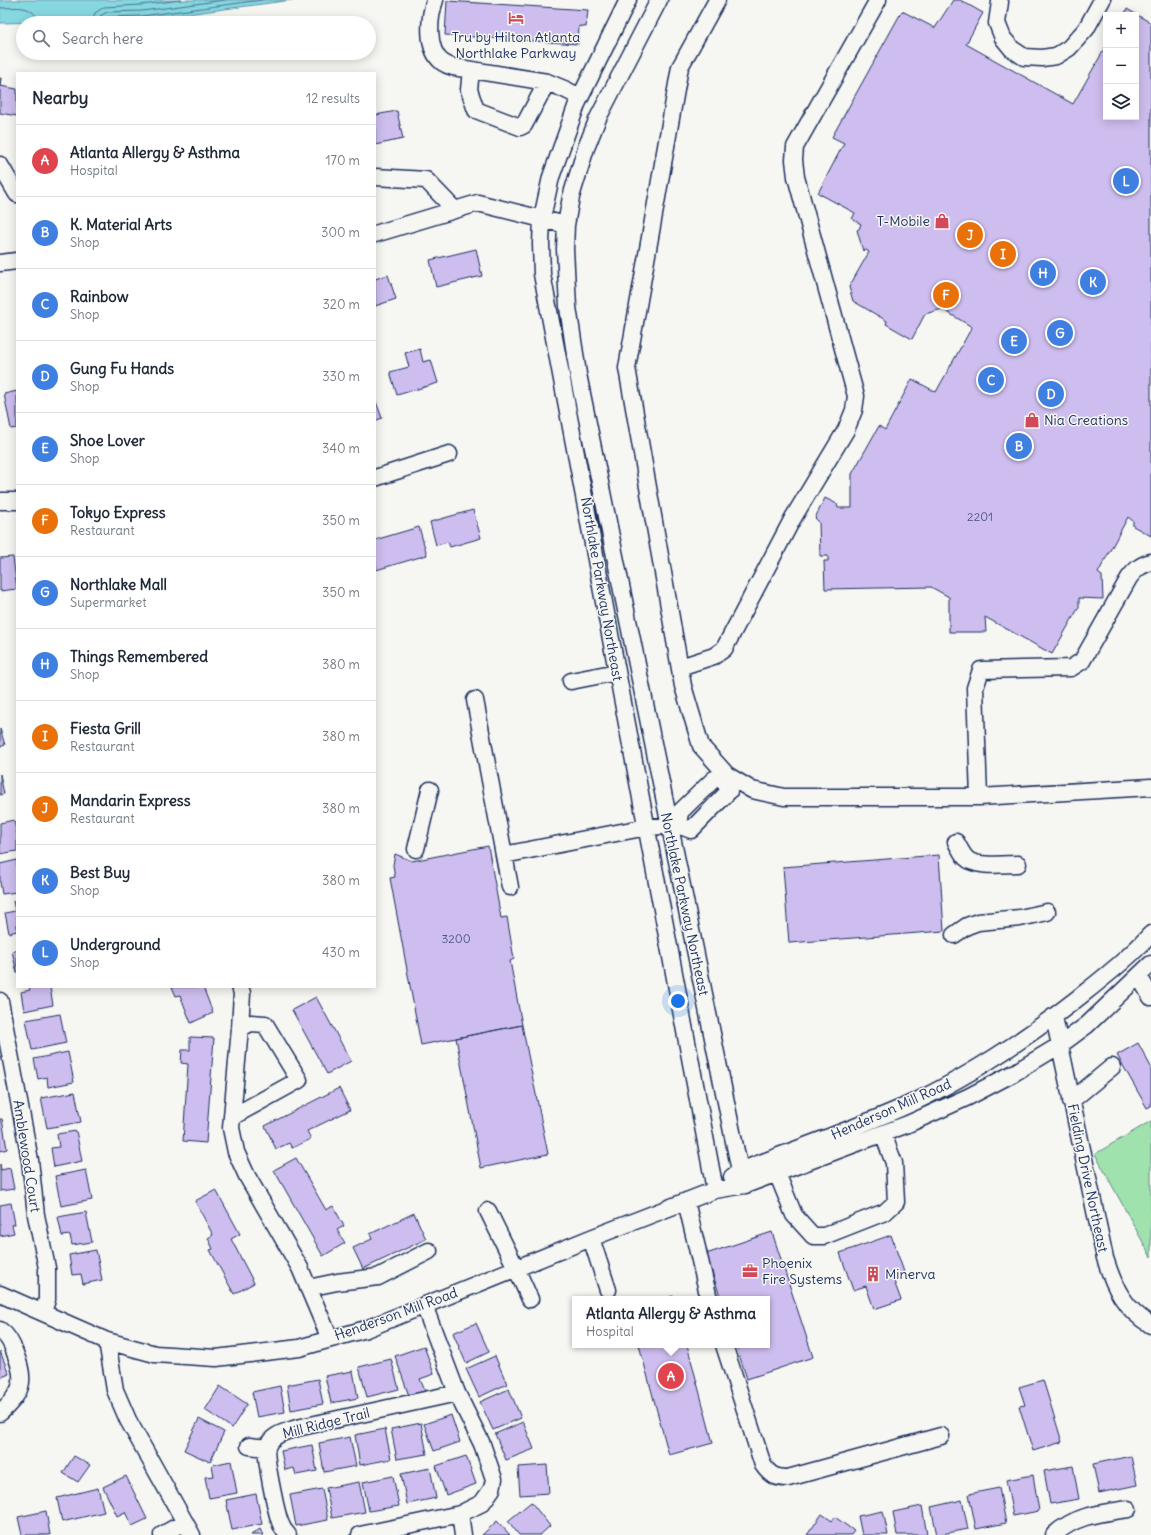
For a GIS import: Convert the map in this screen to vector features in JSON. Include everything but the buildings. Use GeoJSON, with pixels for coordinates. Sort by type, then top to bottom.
{"type":"FeatureCollection","features":[{"type":"Feature","properties":{"kind":"street"},"geometry":{"type":"LineString","coordinates":[[435,0],[430,13],[431,40],[434,53],[442,63],[453,67],[547,82],[564,88],[580,97]]}},
{"type":"Feature","properties":{"kind":"street","name":"Northlake Parkway Northeast"},"geometry":{"type":"LineString","coordinates":[[628,0],[580,97],[563,140],[551,177],[542,218],[542,274],[715,1190]]}},
{"type":"Feature","properties":{"kind":"street","name":"Northlake Parkway Northeast"},"geometry":{"type":"LineString","coordinates":[[659,0],[598,118],[586,148],[571,197],[566,225],[565,249],[568,307],[578,374],[674,825],[742,1178]]}},
{"type":"Feature","properties":{"kind":"street"},"geometry":{"type":"LineString","coordinates":[[717,0],[680,66],[627,368],[680,666],[684,686],[701,746],[726,777],[752,790],[784,797],[978,797],[1151,786]]}},
{"type":"Feature","properties":{"kind":"street"},"geometry":{"type":"LineString","coordinates":[[680,666],[714,656],[724,649],[793,518],[846,430],[854,410],[856,396],[796,177],[794,160],[795,147],[878,0]]}},
{"type":"Feature","properties":{"kind":"street"},"geometry":{"type":"LineString","coordinates":[[1000,2],[997,23],[1004,38],[1012,49],[1024,57],[1042,58],[1056,56],[1069,48],[1086,29],[1102,0]]}},
{"type":"Feature","properties":{"kind":"street"},"geometry":{"type":"LineString","coordinates":[[471,70],[469,90],[476,110],[520,127],[524,125],[547,82]]}},
{"type":"Feature","properties":{"kind":"street"},"geometry":{"type":"LineString","coordinates":[[0,165],[16,192]]}},
{"type":"Feature","properties":{"kind":"street"},"geometry":{"type":"LineString","coordinates":[[376,177],[426,180],[455,210]]}},
{"type":"Feature","properties":{"kind":"street"},"geometry":{"type":"LineString","coordinates":[[376,234],[478,203],[566,225]]}},
{"type":"Feature","properties":{"kind":"street"},"geometry":{"type":"LineString","coordinates":[[0,263],[16,261]]}},
{"type":"Feature","properties":{"kind":"street"},"geometry":{"type":"LineString","coordinates":[[376,478],[449,454]]}},
{"type":"Feature","properties":{"kind":"street"},"geometry":{"type":"LineString","coordinates":[[0,501],[16,501]]}},
{"type":"Feature","properties":{"kind":"street"},"geometry":{"type":"LineString","coordinates":[[978,797],[975,688],[981,670],[1071,668],[1082,661],[1128,578],[1135,569],[1145,563],[1151,562]]}},
{"type":"Feature","properties":{"kind":"street"},"geometry":{"type":"LineString","coordinates":[[571,680],[618,672]]}},
{"type":"Feature","properties":{"kind":"street"},"geometry":{"type":"LineString","coordinates":[[475,700],[510,887]]}},
{"type":"Feature","properties":{"kind":"street"},"geometry":{"type":"LineString","coordinates":[[504,855],[647,827],[674,825],[680,812],[714,779],[726,777]]}},
{"type":"Feature","properties":{"kind":"street"},"geometry":{"type":"LineString","coordinates":[[416,849],[430,790]]}},
{"type":"Feature","properties":{"kind":"street"},"geometry":{"type":"LineString","coordinates":[[956,842],[966,859],[974,863],[999,865],[1018,864]]}},
{"type":"Feature","properties":{"kind":"street"},"geometry":{"type":"LineString","coordinates":[[954,935],[967,926],[978,922],[1020,918],[1047,912]]}},
{"type":"Feature","properties":{"kind":"street","name":"Henderson Mill Road"},"geometry":{"type":"LineString","coordinates":[[0,1294],[107,1341],[156,1354],[216,1358],[299,1348],[366,1329],[591,1238],[715,1190],[901,1108],[959,1079],[1003,1052],[1054,1017],[1104,978],[1151,934]]}},
{"type":"Feature","properties":{"kind":"street","name":"Henderson Mill Road"},"geometry":{"type":"LineString","coordinates":[[742,1178],[777,1173],[883,1134],[968,1097],[1014,1074],[1060,1045],[1087,1025],[1151,964]]}},
{"type":"Feature","properties":{"kind":"street"},"geometry":{"type":"LineString","coordinates":[[1139,976],[1151,997]]}},
{"type":"Feature","properties":{"kind":"street"},"geometry":{"type":"LineString","coordinates":[[240,988],[242,993],[240,1028],[231,1128],[236,1152],[247,1176],[300,1268],[330,1339]]}},
{"type":"Feature","properties":{"kind":"street","name":"Amblewood Court"},"geometry":{"type":"LineString","coordinates":[[0,1001],[30,1160],[36,1215],[47,1268],[47,1300],[43,1312]]}},
{"type":"Feature","properties":{"kind":"street","name":"Fielding Drive Northeast"},"geometry":{"type":"LineString","coordinates":[[1054,1017],[1105,1258],[1113,1282],[1124,1301],[1140,1318],[1151,1325]]}},
{"type":"Feature","properties":{"kind":"street"},"geometry":{"type":"LineString","coordinates":[[232,1117],[299,1080],[265,1024],[251,1023],[240,1028]]}},
{"type":"Feature","properties":{"kind":"street"},"geometry":{"type":"LineString","coordinates":[[1071,1101],[1112,1067]]}},
{"type":"Feature","properties":{"kind":"street"},"geometry":{"type":"LineString","coordinates":[[777,1173],[794,1215],[813,1236],[824,1236],[885,1212],[896,1202],[894,1163],[883,1134]]}},
{"type":"Feature","properties":{"kind":"street"},"geometry":{"type":"LineString","coordinates":[[686,1201],[709,1296]]}},
{"type":"Feature","properties":{"kind":"street"},"geometry":{"type":"LineString","coordinates":[[488,1211],[530,1299]]}},
{"type":"Feature","properties":{"kind":"street"},"geometry":{"type":"LineString","coordinates":[[591,1238],[608,1290]]}},
{"type":"Feature","properties":{"kind":"street"},"geometry":{"type":"LineString","coordinates":[[308,1288],[337,1282],[378,1277],[429,1251]]}},
{"type":"Feature","properties":{"kind":"street"},"geometry":{"type":"LineString","coordinates":[[360,1535],[460,1514],[482,1503],[492,1488],[494,1479],[482,1444],[457,1393],[424,1305]]}},
{"type":"Feature","properties":{"kind":"street"},"geometry":{"type":"LineString","coordinates":[[0,1330],[7,1335],[14,1349],[22,1368],[22,1382],[15,1398],[0,1413]]}},
{"type":"Feature","properties":{"kind":"street"},"geometry":{"type":"LineString","coordinates":[[107,1341],[115,1390],[128,1420],[188,1529],[162,1535]]}},
{"type":"Feature","properties":{"kind":"street"},"geometry":{"type":"LineString","coordinates":[[725,1348],[763,1464],[768,1472],[778,1478],[788,1478],[941,1436]]}},
{"type":"Feature","properties":{"kind":"street","name":"Mill Ridge Trail"},"geometry":{"type":"LineString","coordinates":[[288,1535],[283,1530],[280,1521],[269,1471],[267,1448],[274,1437],[297,1428],[457,1393]]}},
{"type":"Feature","properties":{"kind":"street"},"geometry":{"type":"LineString","coordinates":[[250,1446],[267,1448]]}},
{"type":"Feature","properties":{"kind":"street"},"geometry":{"type":"LineString","coordinates":[[1054,1535],[1063,1526],[1087,1516],[1128,1509]]}},
{"type":"Feature","properties":{"kind":"street"},"geometry":{"type":"LineString","coordinates":[[460,1514],[463,1535]]}},
{"type":"Feature","properties":{"kind":"green space"},"geometry":{"type":"Polygon","coordinates":[[[1151,1121],[1151,1257],[1095,1154],[1151,1121]]]}},
{"type":"Feature","properties":{"kind":"water"},"geometry":{"type":"Polygon","coordinates":[[[0,0],[292,0],[172,16],[16,16],[16,23],[0,23],[0,0]]]}},
{"type":"Feature","properties":{"kind":"place","name":"Tru by Hilton Atlanta Northlake Parkway"},"geometry":{"type":"Point","coordinates":[516,18]}},
{"type":"Feature","properties":{"kind":"place","name":"Underground"},"geometry":{"type":"Point","coordinates":[1126,181]}},
{"type":"Feature","properties":{"kind":"place","name":"T-Mobile"},"geometry":{"type":"Point","coordinates":[942,221]}},
{"type":"Feature","properties":{"kind":"place","name":"Mandarin Express"},"geometry":{"type":"Point","coordinates":[970,235]}},
{"type":"Feature","properties":{"kind":"place","name":"Fiesta Grill"},"geometry":{"type":"Point","coordinates":[1003,254]}},
{"type":"Feature","properties":{"kind":"place","name":"Things Remembered"},"geometry":{"type":"Point","coordinates":[1043,273]}},
{"type":"Feature","properties":{"kind":"place","name":"Best Buy"},"geometry":{"type":"Point","coordinates":[1093,282]}},
{"type":"Feature","properties":{"kind":"place","name":"Tokyo Express"},"geometry":{"type":"Point","coordinates":[946,295]}},
{"type":"Feature","properties":{"kind":"place","name":"Northlake Mall"},"geometry":{"type":"Point","coordinates":[1060,333]}},
{"type":"Feature","properties":{"kind":"place","name":"Shoe Lover"},"geometry":{"type":"Point","coordinates":[1014,341]}},
{"type":"Feature","properties":{"kind":"place","name":"Rainbow"},"geometry":{"type":"Point","coordinates":[991,380]}},
{"type":"Feature","properties":{"kind":"place","name":"Gung Fu Hands"},"geometry":{"type":"Point","coordinates":[1051,394]}},
{"type":"Feature","properties":{"kind":"place","name":"Nia Creations"},"geometry":{"type":"Point","coordinates":[1032,420]}},
{"type":"Feature","properties":{"kind":"place","name":"K. Material Arts"},"geometry":{"type":"Point","coordinates":[1019,446]}},
{"type":"Feature","properties":{"kind":"place","name":"Phoenix Fire Systems"},"geometry":{"type":"Point","coordinates":[750,1271]}},
{"type":"Feature","properties":{"kind":"place","name":"Minerva"},"geometry":{"type":"Point","coordinates":[873,1274]}},
{"type":"Feature","properties":{"kind":"place","name":"Atlanta Allergy & Asthma"},"geometry":{"type":"Point","coordinates":[671,1376]}}]}
